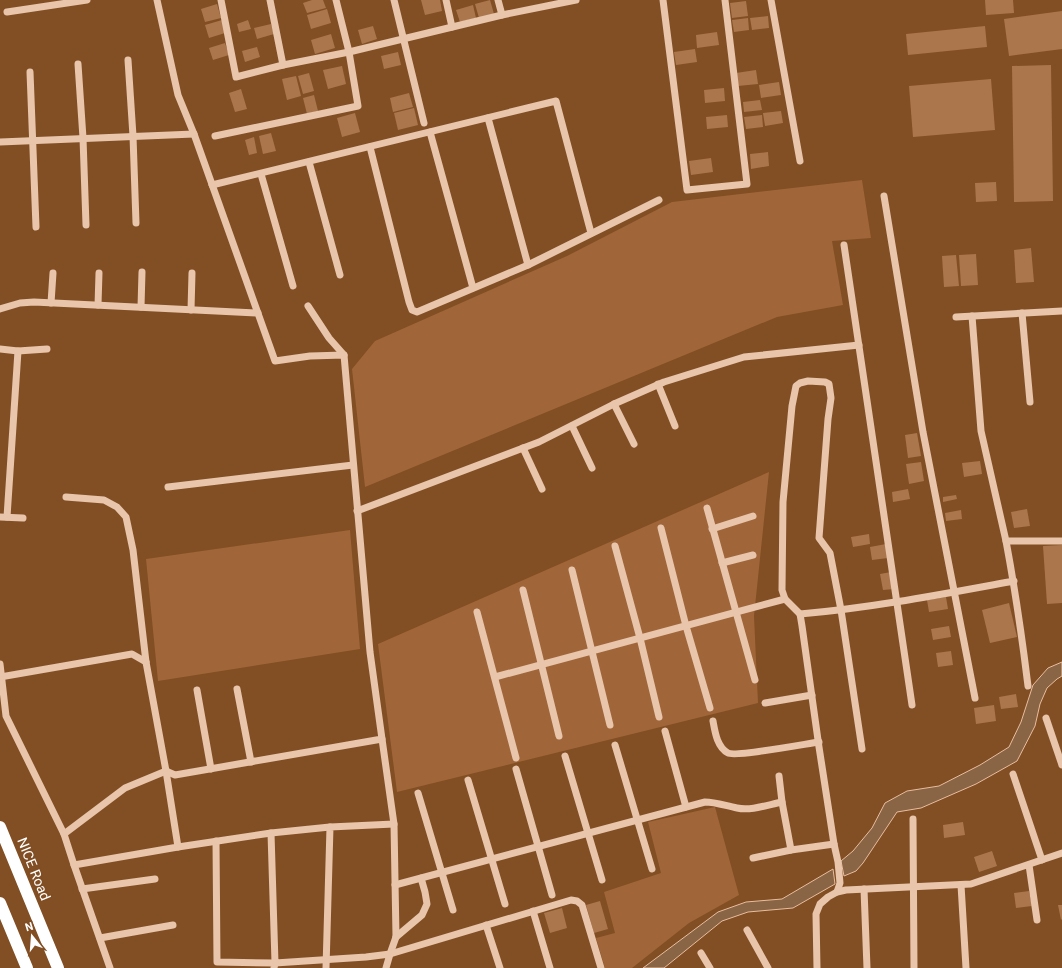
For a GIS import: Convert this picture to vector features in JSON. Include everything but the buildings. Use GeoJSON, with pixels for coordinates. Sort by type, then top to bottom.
{"type":"FeatureCollection","features":[{"type":"Feature","properties":{"kind":"highway","name":"NICE Road"},"geometry":{"type":"LineString","coordinates":[[0,826],[58,968]]}},
{"type":"Feature","properties":{"kind":"highway"},"geometry":{"type":"LineString","coordinates":[[0,904],[27,968]]}},
{"type":"Feature","properties":{"kind":"street"},"geometry":{"type":"LineString","coordinates":[[7,12],[87,0]]}},
{"type":"Feature","properties":{"kind":"street"},"geometry":{"type":"LineString","coordinates":[[157,0],[178,95],[194,134],[275,361],[310,356],[344,355]]}},
{"type":"Feature","properties":{"kind":"street"},"geometry":{"type":"LineString","coordinates":[[221,0],[236,77],[283,65],[349,52],[556,2],[576,0]]}},
{"type":"Feature","properties":{"kind":"street"},"geometry":{"type":"LineString","coordinates":[[270,0],[283,65]]}},
{"type":"Feature","properties":{"kind":"street"},"geometry":{"type":"LineString","coordinates":[[215,136],[358,106],[349,52],[336,0]]}},
{"type":"Feature","properties":{"kind":"street"},"geometry":{"type":"LineString","coordinates":[[394,0],[424,123]]}},
{"type":"Feature","properties":{"kind":"street"},"geometry":{"type":"LineString","coordinates":[[446,0],[452,27]]}},
{"type":"Feature","properties":{"kind":"street"},"geometry":{"type":"LineString","coordinates":[[498,0],[502,15]]}},
{"type":"Feature","properties":{"kind":"street"},"geometry":{"type":"LineString","coordinates":[[663,0],[687,190],[747,184],[725,0]]}},
{"type":"Feature","properties":{"kind":"street"},"geometry":{"type":"LineString","coordinates":[[771,0],[800,161]]}},
{"type":"Feature","properties":{"kind":"street"},"geometry":{"type":"LineString","coordinates":[[128,60],[133,136],[136,223]]}},
{"type":"Feature","properties":{"kind":"street"},"geometry":{"type":"LineString","coordinates":[[78,64],[83,138],[86,225]]}},
{"type":"Feature","properties":{"kind":"street"},"geometry":{"type":"LineString","coordinates":[[30,72],[36,227]]}},
{"type":"Feature","properties":{"kind":"street"},"geometry":{"type":"LineString","coordinates":[[212,185],[556,101],[591,233]]}},
{"type":"Feature","properties":{"kind":"street"},"geometry":{"type":"LineString","coordinates":[[488,118],[528,265]]}},
{"type":"Feature","properties":{"kind":"street"},"geometry":{"type":"LineString","coordinates":[[430,132],[474,288]]}},
{"type":"Feature","properties":{"kind":"street"},"geometry":{"type":"LineString","coordinates":[[0,142],[194,134]]}},
{"type":"Feature","properties":{"kind":"street"},"geometry":{"type":"LineString","coordinates":[[370,147],[409,302],[412,310],[417,312],[528,265],[659,200]]}},
{"type":"Feature","properties":{"kind":"street"},"geometry":{"type":"LineString","coordinates":[[309,162],[340,275]]}},
{"type":"Feature","properties":{"kind":"street"},"geometry":{"type":"LineString","coordinates":[[261,174],[293,286]]}},
{"type":"Feature","properties":{"kind":"street"},"geometry":{"type":"LineString","coordinates":[[884,196],[923,432],[975,698]]}},
{"type":"Feature","properties":{"kind":"street"},"geometry":{"type":"LineString","coordinates":[[844,245],[912,705]]}},
{"type":"Feature","properties":{"kind":"street"},"geometry":{"type":"LineString","coordinates":[[141,307],[142,272]]}},
{"type":"Feature","properties":{"kind":"street"},"geometry":{"type":"LineString","coordinates":[[51,303],[53,273]]}},
{"type":"Feature","properties":{"kind":"street"},"geometry":{"type":"LineString","coordinates":[[98,305],[99,273]]}},
{"type":"Feature","properties":{"kind":"street"},"geometry":{"type":"LineString","coordinates":[[191,310],[192,273]]}},
{"type":"Feature","properties":{"kind":"street"},"geometry":{"type":"LineString","coordinates":[[0,309],[20,303],[34,302],[258,313]]}},
{"type":"Feature","properties":{"kind":"street"},"geometry":{"type":"LineString","coordinates":[[308,306],[329,338],[344,355],[370,652],[394,824],[396,937],[386,968]]}},
{"type":"Feature","properties":{"kind":"street"},"geometry":{"type":"LineString","coordinates":[[956,317],[1062,310]]}},
{"type":"Feature","properties":{"kind":"street"},"geometry":{"type":"LineString","coordinates":[[1022,313],[1030,402]]}},
{"type":"Feature","properties":{"kind":"street"},"geometry":{"type":"LineString","coordinates":[[972,316],[981,431],[1014,581],[1028,686]]}},
{"type":"Feature","properties":{"kind":"street"},"geometry":{"type":"LineString","coordinates":[[357,511],[540,442],[614,404],[658,384],[744,357],[859,345]]}},
{"type":"Feature","properties":{"kind":"street"},"geometry":{"type":"LineString","coordinates":[[0,349],[18,351],[47,349]]}},
{"type":"Feature","properties":{"kind":"street"},"geometry":{"type":"LineString","coordinates":[[18,351],[4,517],[23,518]]}},
{"type":"Feature","properties":{"kind":"street"},"geometry":{"type":"LineString","coordinates":[[838,892],[840,883],[838,862],[834,844],[800,614],[785,599],[782,590],[783,502],[792,406],[796,386],[800,383],[808,381],[825,382],[829,384],[830,390],[831,404],[828,419],[819,538],[830,553],[841,610],[862,749]]}},
{"type":"Feature","properties":{"kind":"street"},"geometry":{"type":"LineString","coordinates":[[658,384],[675,426]]}},
{"type":"Feature","properties":{"kind":"street"},"geometry":{"type":"LineString","coordinates":[[614,404],[634,444]]}},
{"type":"Feature","properties":{"kind":"street"},"geometry":{"type":"LineString","coordinates":[[572,426],[592,468]]}},
{"type":"Feature","properties":{"kind":"street"},"geometry":{"type":"LineString","coordinates":[[523,448],[542,489]]}},
{"type":"Feature","properties":{"kind":"street"},"geometry":{"type":"LineString","coordinates":[[168,487],[353,465]]}},
{"type":"Feature","properties":{"kind":"street"},"geometry":{"type":"LineString","coordinates":[[66,497],[104,500],[117,507],[126,517],[133,550],[146,662],[166,771],[178,848]]}},
{"type":"Feature","properties":{"kind":"street"},"geometry":{"type":"LineString","coordinates":[[707,508],[754,680]]}},
{"type":"Feature","properties":{"kind":"street"},"geometry":{"type":"LineString","coordinates":[[712,529],[753,516]]}},
{"type":"Feature","properties":{"kind":"street"},"geometry":{"type":"LineString","coordinates":[[661,528],[686,626],[710,708]]}},
{"type":"Feature","properties":{"kind":"street"},"geometry":{"type":"LineString","coordinates":[[1006,541],[1062,540]]}},
{"type":"Feature","properties":{"kind":"street"},"geometry":{"type":"LineString","coordinates":[[615,546],[660,718]]}},
{"type":"Feature","properties":{"kind":"street"},"geometry":{"type":"LineString","coordinates":[[722,563],[753,555]]}},
{"type":"Feature","properties":{"kind":"street"},"geometry":{"type":"LineString","coordinates":[[572,570],[610,725]]}},
{"type":"Feature","properties":{"kind":"street"},"geometry":{"type":"LineString","coordinates":[[800,614],[841,610],[1014,581]]}},
{"type":"Feature","properties":{"kind":"street"},"geometry":{"type":"LineString","coordinates":[[523,590],[559,736]]}},
{"type":"Feature","properties":{"kind":"street"},"geometry":{"type":"LineString","coordinates":[[495,677],[785,599]]}},
{"type":"Feature","properties":{"kind":"street"},"geometry":{"type":"LineString","coordinates":[[477,612],[516,758]]}},
{"type":"Feature","properties":{"kind":"street"},"geometry":{"type":"LineString","coordinates":[[1,677],[132,654],[146,662]]}},
{"type":"Feature","properties":{"kind":"street"},"geometry":{"type":"LineString","coordinates":[[0,664],[6,716],[64,834],[110,968]]}},
{"type":"Feature","properties":{"kind":"street"},"geometry":{"type":"LineString","coordinates":[[237,689],[251,762]]}},
{"type":"Feature","properties":{"kind":"street"},"geometry":{"type":"LineString","coordinates":[[197,690],[211,769]]}},
{"type":"Feature","properties":{"kind":"street"},"geometry":{"type":"LineString","coordinates":[[765,704],[812,696]]}},
{"type":"Feature","properties":{"kind":"street"},"geometry":{"type":"LineString","coordinates":[[1046,718],[1062,765]]}},
{"type":"Feature","properties":{"kind":"street"},"geometry":{"type":"LineString","coordinates":[[712,721],[719,744],[724,751],[729,754],[743,754],[819,742]]}},
{"type":"Feature","properties":{"kind":"street"},"geometry":{"type":"LineString","coordinates":[[664,731],[686,807]]}},
{"type":"Feature","properties":{"kind":"street"},"geometry":{"type":"LineString","coordinates":[[64,834],[125,788],[166,771],[175,775],[382,739]]}},
{"type":"Feature","properties":{"kind":"street"},"geometry":{"type":"LineString","coordinates":[[616,745],[652,869]]}},
{"type":"Feature","properties":{"kind":"street"},"geometry":{"type":"LineString","coordinates":[[564,756],[602,880]]}},
{"type":"Feature","properties":{"kind":"street"},"geometry":{"type":"LineString","coordinates":[[516,769],[552,895]]}},
{"type":"Feature","properties":{"kind":"street"},"geometry":{"type":"LineString","coordinates":[[1013,774],[1042,860]]}},
{"type":"Feature","properties":{"kind":"street"},"geometry":{"type":"LineString","coordinates":[[779,776],[782,802],[792,850]]}},
{"type":"Feature","properties":{"kind":"street"},"geometry":{"type":"LineString","coordinates":[[468,780],[505,904]]}},
{"type":"Feature","properties":{"kind":"street"},"geometry":{"type":"LineString","coordinates":[[418,793],[453,910]]}},
{"type":"Feature","properties":{"kind":"street"},"geometry":{"type":"LineString","coordinates":[[395,885],[705,802],[714,802],[738,809],[754,808],[782,802]]}},
{"type":"Feature","properties":{"kind":"street"},"geometry":{"type":"LineString","coordinates":[[914,819],[914,968]]}},
{"type":"Feature","properties":{"kind":"street"},"geometry":{"type":"LineString","coordinates":[[74,865],[271,833],[330,827],[394,824]]}},
{"type":"Feature","properties":{"kind":"street"},"geometry":{"type":"LineString","coordinates":[[326,968],[330,827]]}},
{"type":"Feature","properties":{"kind":"street"},"geometry":{"type":"LineString","coordinates":[[271,833],[274,966]]}},
{"type":"Feature","properties":{"kind":"street"},"geometry":{"type":"LineString","coordinates":[[216,841],[217,965],[274,966],[326,960],[366,958],[390,954],[571,900],[577,901],[582,905],[601,968]]}},
{"type":"Feature","properties":{"kind":"street"},"geometry":{"type":"LineString","coordinates":[[753,858],[792,850],[834,844]]}},
{"type":"Feature","properties":{"kind":"street"},"geometry":{"type":"LineString","coordinates":[[817,968],[816,914],[820,904],[828,897],[838,892],[846,890],[971,884],[1062,853]]}},
{"type":"Feature","properties":{"kind":"street"},"geometry":{"type":"LineString","coordinates":[[1029,865],[1037,920]]}},
{"type":"Feature","properties":{"kind":"street"},"geometry":{"type":"LineString","coordinates":[[396,937],[422,915],[427,904],[421,878]]}},
{"type":"Feature","properties":{"kind":"street"},"geometry":{"type":"LineString","coordinates":[[82,889],[155,879]]}},
{"type":"Feature","properties":{"kind":"street"},"geometry":{"type":"LineString","coordinates":[[961,885],[966,968]]}},
{"type":"Feature","properties":{"kind":"street"},"geometry":{"type":"LineString","coordinates":[[864,889],[867,968]]}},
{"type":"Feature","properties":{"kind":"street"},"geometry":{"type":"LineString","coordinates":[[533,911],[550,968]]}},
{"type":"Feature","properties":{"kind":"street"},"geometry":{"type":"LineString","coordinates":[[486,925],[500,968]]}},
{"type":"Feature","properties":{"kind":"street"},"geometry":{"type":"LineString","coordinates":[[100,938],[173,926]]}},
{"type":"Feature","properties":{"kind":"street"},"geometry":{"type":"LineString","coordinates":[[747,930],[768,968]]}},
{"type":"Feature","properties":{"kind":"street"},"geometry":{"type":"LineString","coordinates":[[701,953],[710,968]]}},
{"type":"Feature","properties":{"kind":"shaded area"},"geometry":{"type":"Polygon","coordinates":[[[862,180],[871,238],[832,241],[843,305],[777,317],[365,487],[352,369],[375,341],[567,256],[672,202],[862,180]]]}},
{"type":"Feature","properties":{"kind":"shaded area"},"geometry":{"type":"Polygon","coordinates":[[[769,472],[754,616],[758,703],[397,792],[378,644],[769,472]]]}},
{"type":"Feature","properties":{"kind":"shaded area"},"geometry":{"type":"Polygon","coordinates":[[[350,530],[360,649],[158,681],[146,559],[350,530]]]}},
{"type":"Feature","properties":{"kind":"shaded area"},"geometry":{"type":"Polygon","coordinates":[[[1062,662],[1062,676],[1047,688],[1040,704],[1035,726],[1017,761],[976,784],[921,808],[897,812],[863,863],[856,871],[844,876],[841,861],[853,851],[872,828],[885,803],[907,791],[939,786],[980,765],[1009,747],[1021,722],[1033,685],[1048,668],[1062,662]]]}},
{"type":"Feature","properties":{"kind":"shaded area"},"geometry":{"type":"Polygon","coordinates":[[[715,807],[739,895],[689,923],[632,968],[605,968],[596,938],[615,933],[604,892],[661,873],[648,822],[715,807]]]}},
{"type":"Feature","properties":{"kind":"shaded area"},"geometry":{"type":"Polygon","coordinates":[[[833,869],[835,884],[793,908],[748,912],[722,921],[664,968],[643,968],[718,912],[746,902],[782,899],[833,869]]]}}]}
